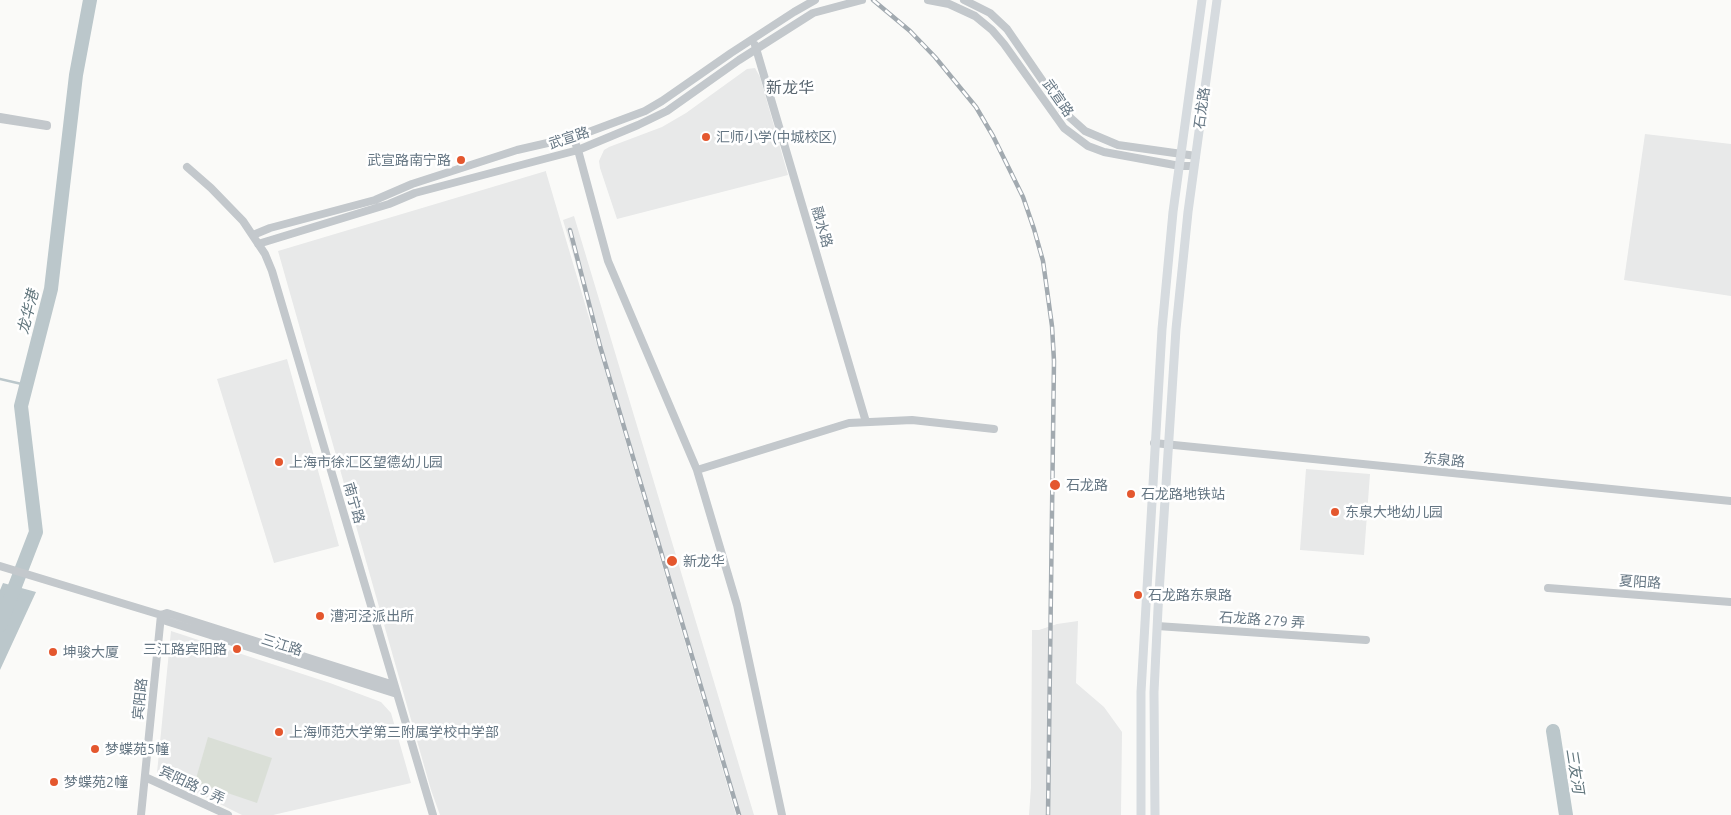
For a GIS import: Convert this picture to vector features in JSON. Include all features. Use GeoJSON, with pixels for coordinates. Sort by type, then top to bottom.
{"type":"FeatureCollection","features":[{"type":"Feature","properties":{"kind":"main road","name":"石龙路"},"geometry":{"type":"LineString","coordinates":[[1141,815],[1141,692],[1154,443],[1165,290],[1202,0]]}},
{"type":"Feature","properties":{"kind":"main road","name":"石龙路"},"geometry":{"type":"LineString","coordinates":[[1155,815],[1154,692],[1177,319],[1194,166],[1217,0]]}},
{"type":"Feature","properties":{"kind":"street"},"geometry":{"type":"LineString","coordinates":[[253,234],[375,200],[412,184],[517,150],[573,137],[645,111],[752,39],[815,0]]}},
{"type":"Feature","properties":{"kind":"street","name":"武宣路"},"geometry":{"type":"LineString","coordinates":[[258,244],[389,204],[415,192],[578,150],[667,111],[756,49],[813,13],[862,0]]}},
{"type":"Feature","properties":{"kind":"street","name":"武宣路"},"geometry":{"type":"LineString","coordinates":[[928,0],[949,4],[975,16],[992,30],[1064,128],[1088,146],[1104,152],[1180,166],[1194,166]]}},
{"type":"Feature","properties":{"kind":"street"},"geometry":{"type":"LineString","coordinates":[[964,0],[990,13],[1007,29],[1064,112],[1085,131],[1118,145],[1196,156]]}},
{"type":"Feature","properties":{"kind":"street","name":"融水路"},"geometry":{"type":"LineString","coordinates":[[752,39],[866,422]]}},
{"type":"Feature","properties":{"kind":"street"},"geometry":{"type":"LineString","coordinates":[[0,118],[48,125],[47,126],[0,118]]}},
{"type":"Feature","properties":{"kind":"street"},"geometry":{"type":"LineString","coordinates":[[573,137],[608,261],[697,470],[737,605],[782,815]]}},
{"type":"Feature","properties":{"kind":"street","name":"南宁路"},"geometry":{"type":"LineString","coordinates":[[187,167],[229,205],[253,234],[265,254],[272,271],[433,815]]}},
{"type":"Feature","properties":{"kind":"street"},"geometry":{"type":"LineString","coordinates":[[697,470],[849,423],[912,420],[994,429]]}},
{"type":"Feature","properties":{"kind":"street","name":"东泉路"},"geometry":{"type":"LineString","coordinates":[[1154,443],[1731,501]]}},
{"type":"Feature","properties":{"kind":"street","name":"三江路"},"geometry":{"type":"LineString","coordinates":[[2,567],[161,615],[166,621],[397,694]]}},
{"type":"Feature","properties":{"kind":"street","name":"夏阳路"},"geometry":{"type":"LineString","coordinates":[[1548,588],[1731,602]]}},
{"type":"Feature","properties":{"kind":"street","name":"三江路"},"geometry":{"type":"LineString","coordinates":[[161,615],[167,613],[394,685]]}},
{"type":"Feature","properties":{"kind":"street","name":"宾阳路"},"geometry":{"type":"LineString","coordinates":[[141,815],[161,615]]}},
{"type":"Feature","properties":{"kind":"street","name":"石龙路 279 弄"},"geometry":{"type":"LineString","coordinates":[[1157,626],[1366,640]]}},
{"type":"Feature","properties":{"kind":"street","name":"宾阳路 9 弄"},"geometry":{"type":"LineString","coordinates":[[145,777],[228,815]]}},
{"type":"Feature","properties":{"kind":"shaded area","name":"汇师小学(中城校区)"},"geometry":{"type":"Polygon","coordinates":[[[755,68],[760,77],[788,175],[617,219],[600,168],[599,161],[604,150],[662,127],[686,113],[747,69],[755,68]]]}},
{"type":"Feature","properties":{"kind":"shaded area"},"geometry":{"type":"Polygon","coordinates":[[[1645,134],[1731,144],[1731,296],[1624,280],[1645,134]]]}},
{"type":"Feature","properties":{"kind":"shaded area"},"geometry":{"type":"Polygon","coordinates":[[[546,171],[736,815],[440,815],[431,790],[278,251],[546,171]]]}},
{"type":"Feature","properties":{"kind":"shaded area","name":"新龙华"},"geometry":{"type":"Polygon","coordinates":[[[574,216],[754,815],[738,815],[563,220],[574,216]]]}},
{"type":"Feature","properties":{"kind":"shaded area","name":"上海市徐汇区望德幼儿园"},"geometry":{"type":"Polygon","coordinates":[[[287,359],[339,546],[274,563],[217,379],[287,359]]]}},
{"type":"Feature","properties":{"kind":"shaded area","name":"东泉大地幼儿园"},"geometry":{"type":"Polygon","coordinates":[[[1306,469],[1370,474],[1364,555],[1300,550],[1306,469]]]}},
{"type":"Feature","properties":{"kind":"shaded area"},"geometry":{"type":"Polygon","coordinates":[[[3,583],[36,592],[0,670],[0,590],[3,583]]]}},
{"type":"Feature","properties":{"kind":"shaded area"},"geometry":{"type":"Polygon","coordinates":[[[1078,621],[1076,683],[1104,707],[1122,732],[1121,815],[1029,815],[1031,787],[1032,630],[1078,621]]]}},
{"type":"Feature","properties":{"kind":"shaded area","name":"上海师范大学第三附属学校中学部"},"geometry":{"type":"Polygon","coordinates":[[[171,631],[330,683],[381,702],[391,713],[411,783],[273,815],[242,815],[157,773],[171,631]]]}},
{"type":"Feature","properties":{"kind":"shaded area"},"geometry":{"type":"Polygon","coordinates":[[[208,737],[272,758],[257,803],[195,782],[208,737]]]}},
{"type":"Feature","properties":{"kind":"waterway","name":"龙华港"},"geometry":{"type":"LineString","coordinates":[[0,625],[36,532],[21,406],[51,289],[76,75],[90,0]]}},
{"type":"Feature","properties":{"kind":"waterway"},"geometry":{"type":"LineString","coordinates":[[0,379],[26,385]]}},
{"type":"Feature","properties":{"kind":"waterway","name":"三友河"},"geometry":{"type":"LineString","coordinates":[[1553,731],[1566,815]]}},
{"type":"Feature","properties":{"kind":"railway"},"geometry":{"type":"LineString","coordinates":[[873,0],[910,31],[935,57],[976,107],[993,136],[1023,197],[1043,261],[1052,326],[1054,361],[1048,815]]}},
{"type":"Feature","properties":{"kind":"railway"},"geometry":{"type":"LineString","coordinates":[[570,230],[600,346],[739,815]]}},
{"type":"Feature","properties":{"kind":"place","name":"汇师小学(中城校区)"},"geometry":{"type":"Point","coordinates":[706,137]}},
{"type":"Feature","properties":{"kind":"place","name":"武宣路南宁路"},"geometry":{"type":"Point","coordinates":[461,160]}},
{"type":"Feature","properties":{"kind":"place","name":"上海市徐汇区望德幼儿园"},"geometry":{"type":"Point","coordinates":[279,462]}},
{"type":"Feature","properties":{"kind":"place","name":"石龙路"},"geometry":{"type":"Point","coordinates":[1055,485]}},
{"type":"Feature","properties":{"kind":"place","name":"石龙路地铁站"},"geometry":{"type":"Point","coordinates":[1131,494]}},
{"type":"Feature","properties":{"kind":"place","name":"东泉大地幼儿园"},"geometry":{"type":"Point","coordinates":[1335,512]}},
{"type":"Feature","properties":{"kind":"place","name":"新龙华"},"geometry":{"type":"Point","coordinates":[672,561]}},
{"type":"Feature","properties":{"kind":"place","name":"石龙路东泉路"},"geometry":{"type":"Point","coordinates":[1138,595]}},
{"type":"Feature","properties":{"kind":"place","name":"漕河泾派出所"},"geometry":{"type":"Point","coordinates":[320,616]}},
{"type":"Feature","properties":{"kind":"place","name":"三江路宾阳路"},"geometry":{"type":"Point","coordinates":[237,649]}},
{"type":"Feature","properties":{"kind":"place","name":"坤骏大厦"},"geometry":{"type":"Point","coordinates":[53,652]}},
{"type":"Feature","properties":{"kind":"place","name":"上海师范大学第三附属学校中学部"},"geometry":{"type":"Point","coordinates":[279,732]}},
{"type":"Feature","properties":{"kind":"place","name":"梦蝶苑5幢"},"geometry":{"type":"Point","coordinates":[95,749]}},
{"type":"Feature","properties":{"kind":"place","name":"梦蝶苑2幢"},"geometry":{"type":"Point","coordinates":[54,782]}},
{"type":"Feature","properties":{"kind":"district","name":"新龙华"},"geometry":{"type":"Point","coordinates":[790,88]}}]}
